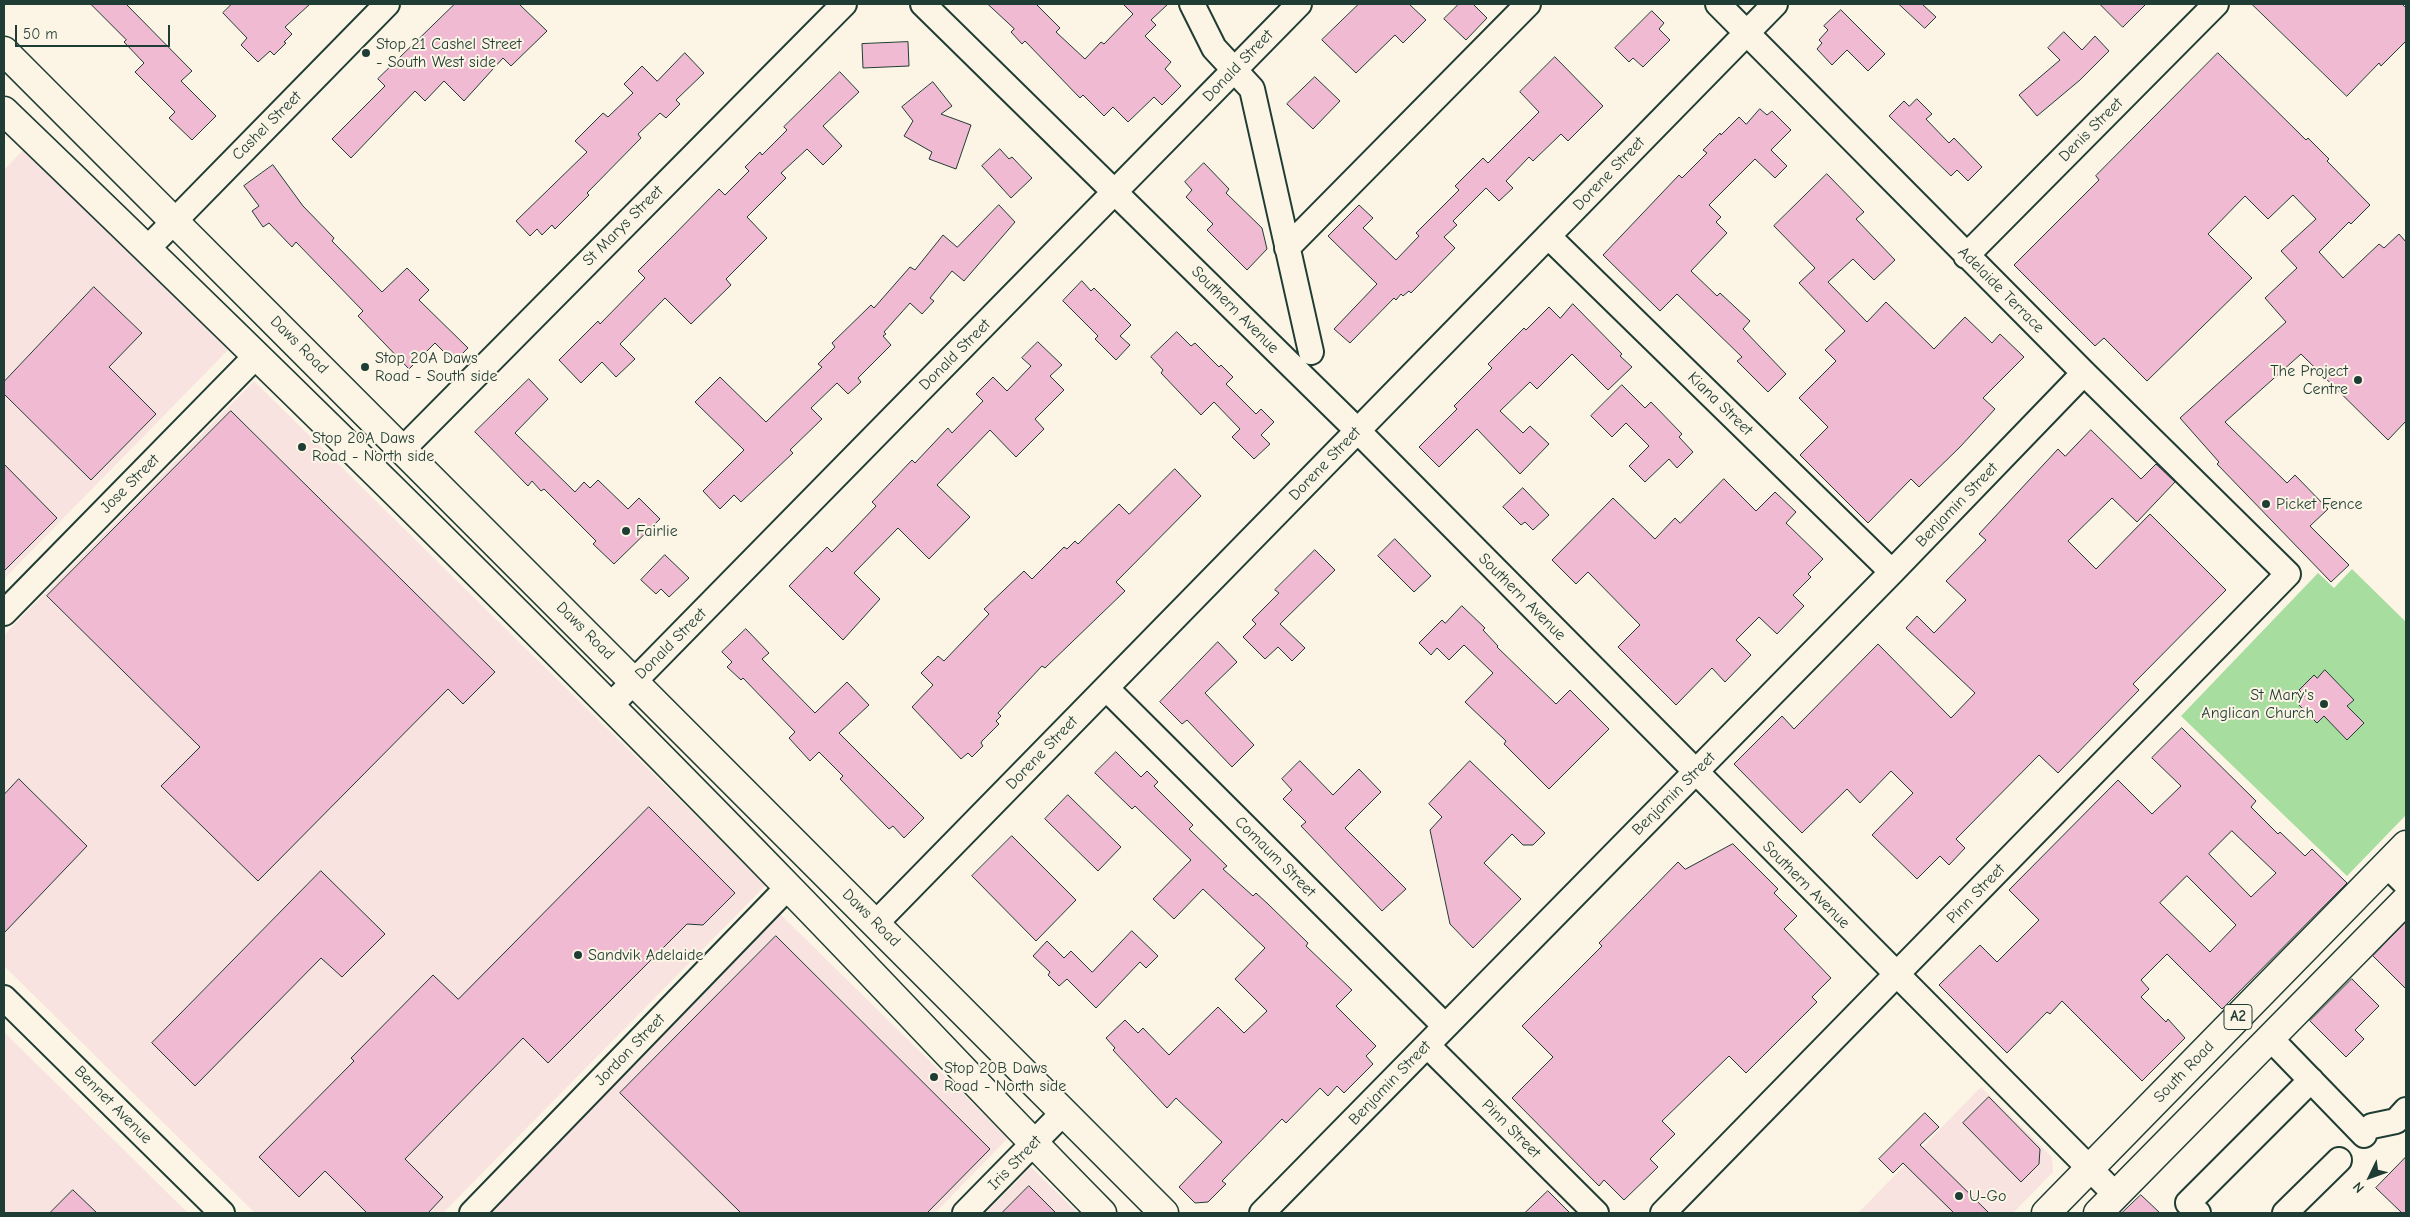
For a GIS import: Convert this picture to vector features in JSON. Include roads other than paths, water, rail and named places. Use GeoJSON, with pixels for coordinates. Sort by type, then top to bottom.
{"type":"FeatureCollection","features":[{"type":"Feature","properties":{"kind":"main road","name":"Daws Road"},"geometry":{"type":"LineString","coordinates":[[4,50],[1164,1213]]}},
{"type":"Feature","properties":{"kind":"main road"},"geometry":{"type":"LineString","coordinates":[[4,111],[256,356],[610,706],[788,886],[1033,1144],[1102,1213]]}},
{"type":"Feature","properties":{"kind":"main road","name":"South Road"},"geometry":{"type":"LineString","coordinates":[[2046,1213],[2406,845]]}},
{"type":"Feature","properties":{"kind":"main road","name":"A2"},"geometry":{"type":"LineString","coordinates":[[2107,1204],[2406,900]]}},
{"type":"Feature","properties":{"kind":"street","name":"Cashel Street"},"geometry":{"type":"LineString","coordinates":[[147,249],[387,4]]}},
{"type":"Feature","properties":{"kind":"street","name":"St Marys Street"},"geometry":{"type":"LineString","coordinates":[[403,449],[844,4]]}},
{"type":"Feature","properties":{"kind":"street","name":"Southern Avenue"},"geometry":{"type":"LineString","coordinates":[[923,4],[1358,431],[1896,975],[2090,1168],[2107,1204]]}},
{"type":"Feature","properties":{"kind":"street"},"geometry":{"type":"LineString","coordinates":[[1192,4],[1214,48],[1252,89],[1310,352]]}},
{"type":"Feature","properties":{"kind":"street","name":"Donald Street"},"geometry":{"type":"LineString","coordinates":[[610,706],[1299,4]]}},
{"type":"Feature","properties":{"kind":"street"},"geometry":{"type":"LineString","coordinates":[[1287,248],[1528,4]]}},
{"type":"Feature","properties":{"kind":"street","name":"Adelaide Terrace"},"geometry":{"type":"LineString","coordinates":[[1718,4],[1966,256],[2288,574]]}},
{"type":"Feature","properties":{"kind":"street","name":"Dorene Street"},"geometry":{"type":"LineString","coordinates":[[876,923],[1775,4]]}},
{"type":"Feature","properties":{"kind":"street","name":"Denis Street"},"geometry":{"type":"LineString","coordinates":[[1966,256],[2216,4]]}},
{"type":"Feature","properties":{"kind":"street","name":"Kiana Street"},"geometry":{"type":"LineString","coordinates":[[1548,236],[1892,572]]}},
{"type":"Feature","properties":{"kind":"street","name":"Jose Street"},"geometry":{"type":"LineString","coordinates":[[4,613],[256,356]]}},
{"type":"Feature","properties":{"kind":"street","name":"Benjamin Street"},"geometry":{"type":"LineString","coordinates":[[1262,1213],[1696,773],[2084,373]]}},
{"type":"Feature","properties":{"kind":"street","name":"Pinn Street"},"geometry":{"type":"LineString","coordinates":[[1663,1213],[2288,574]]}},
{"type":"Feature","properties":{"kind":"street","name":"Comaum Street"},"geometry":{"type":"LineString","coordinates":[[1106,688],[1445,1026]]}},
{"type":"Feature","properties":{"kind":"street"},"geometry":{"type":"LineString","coordinates":[[2387,865],[2406,884]]}},
{"type":"Feature","properties":{"kind":"street","name":"Jordon Street"},"geometry":{"type":"LineString","coordinates":[[472,1213],[788,886]]}},
{"type":"Feature","properties":{"kind":"street","name":"Bennet Avenue"},"geometry":{"type":"LineString","coordinates":[[4,998],[222,1213]]}},
{"type":"Feature","properties":{"kind":"street"},"geometry":{"type":"LineString","coordinates":[[2270,1038],[2311,1080],[2368,1131],[2396,1121],[2406,1110]]}},
{"type":"Feature","properties":{"kind":"street","name":"Pinn Street"},"geometry":{"type":"LineString","coordinates":[[1427,1045],[1596,1213]]}},
{"type":"Feature","properties":{"kind":"street"},"geometry":{"type":"LineString","coordinates":[[2198,1213],[2188,1203],[2311,1080]]}},
{"type":"Feature","properties":{"kind":"street","name":"Iris Street"},"geometry":{"type":"LineString","coordinates":[[965,1213],[1064,1112]]}},
{"type":"Feature","properties":{"kind":"street"},"geometry":{"type":"LineString","coordinates":[[2285,1213],[2339,1160]]}},
{"type":"Feature","properties":{"kind":"place","name":"Stop 21 Cashel Street - South West side"},"geometry":{"type":"Point","coordinates":[366,53]}},
{"type":"Feature","properties":{"kind":"place","name":"Stop 20A Daws Road - South side"},"geometry":{"type":"Point","coordinates":[365,367]}},
{"type":"Feature","properties":{"kind":"place","name":"The Project Centre"},"geometry":{"type":"Point","coordinates":[2358,380]}},
{"type":"Feature","properties":{"kind":"place","name":"Stop 20A Daws Road - North side"},"geometry":{"type":"Point","coordinates":[302,447]}},
{"type":"Feature","properties":{"kind":"place","name":"Picket Fence"},"geometry":{"type":"Point","coordinates":[2266,504]}},
{"type":"Feature","properties":{"kind":"place","name":"Fairlie"},"geometry":{"type":"Point","coordinates":[626,531]}},
{"type":"Feature","properties":{"kind":"place","name":"St Mary's Anglican Church"},"geometry":{"type":"Point","coordinates":[2324,704]}},
{"type":"Feature","properties":{"kind":"place","name":"Sandvik Adelaide"},"geometry":{"type":"Point","coordinates":[578,955]}},
{"type":"Feature","properties":{"kind":"place","name":"Stop 20B Daws Road - North side"},"geometry":{"type":"Point","coordinates":[934,1077]}},
{"type":"Feature","properties":{"kind":"place","name":"U-Go"},"geometry":{"type":"Point","coordinates":[1959,1196]}}]}
